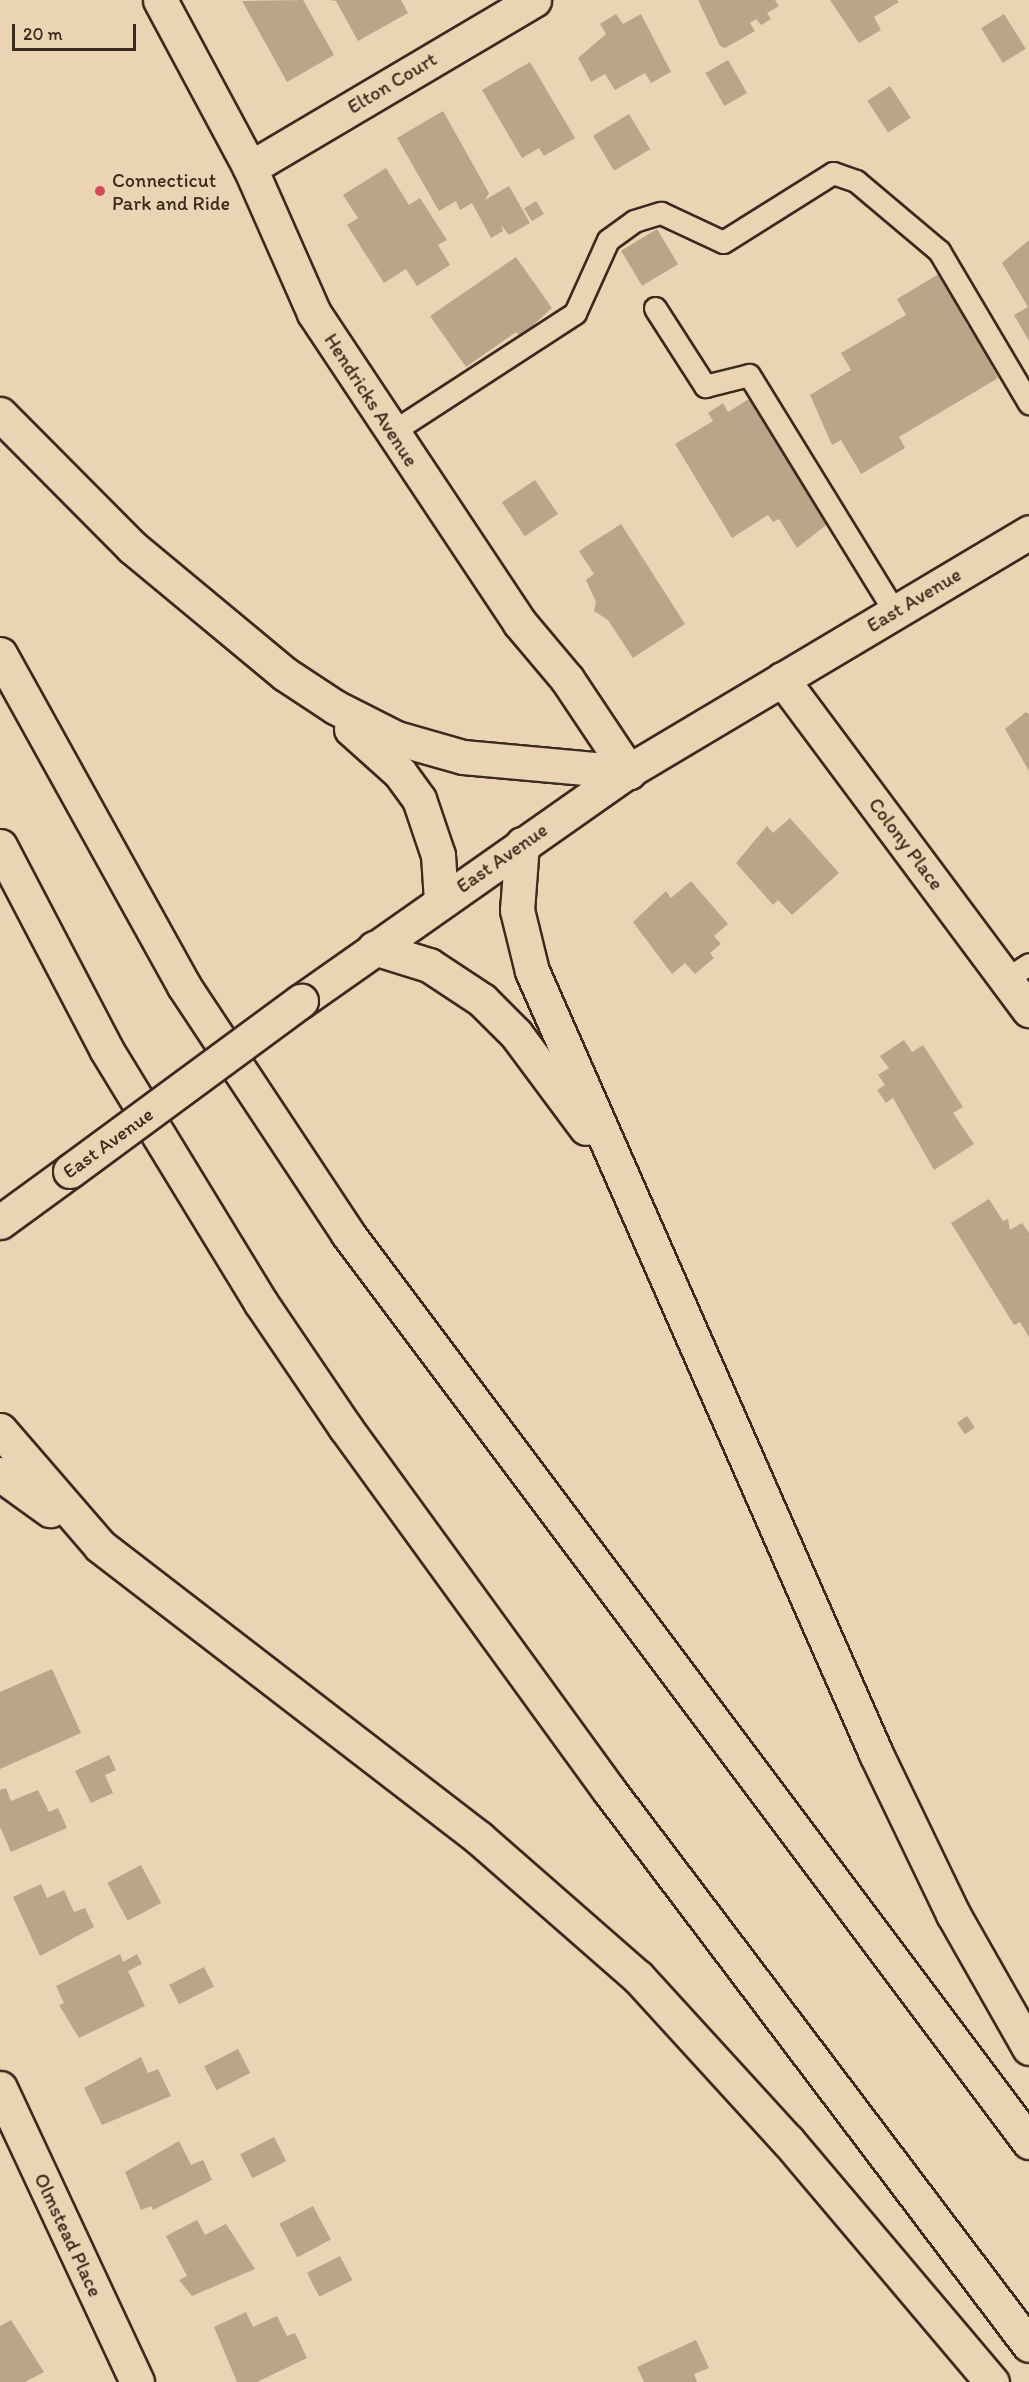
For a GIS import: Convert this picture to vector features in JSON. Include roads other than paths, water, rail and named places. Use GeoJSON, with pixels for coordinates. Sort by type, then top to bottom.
{"type":"FeatureCollection","features":[{"type":"Feature","properties":{"kind":"main road","name":"Hendricks Avenue"},"geometry":{"type":"LineString","coordinates":[[160,0],[250,168],[314,313],[519,622],[567,679],[628,772]]}},
{"type":"Feature","properties":{"kind":"main road","name":"Elton Court"},"geometry":{"type":"LineString","coordinates":[[250,168],[534,0]]}},
{"type":"Feature","properties":{"kind":"main road"},"geometry":{"type":"LineString","coordinates":[[0,414],[132,547],[377,750],[419,799],[436,846],[441,900]]}},
{"type":"Feature","properties":{"kind":"main road","name":"East Avenue"},"geometry":{"type":"LineString","coordinates":[[0,1222],[441,900],[628,772],[1029,532]]}},
{"type":"Feature","properties":{"kind":"main road"},"geometry":{"type":"LineString","coordinates":[[0,654],[184,986],[348,1234],[1029,2142]]}},
{"type":"Feature","properties":{"kind":"main road"},"geometry":{"type":"LineString","coordinates":[[285,674],[366,724],[429,750],[504,762],[628,772]]}},
{"type":"Feature","properties":{"kind":"main road","name":"Colony Place"},"geometry":{"type":"LineString","coordinates":[[782,679],[1017,972],[1029,1010]]}},
{"type":"Feature","properties":{"kind":"main road"},"geometry":{"type":"LineString","coordinates":[[522,844],[517,910],[532,971],[909,1825],[1029,2048]]}},
{"type":"Feature","properties":{"kind":"main road"},"geometry":{"type":"LineString","coordinates":[[0,846],[112,1059],[345,1427],[608,1789],[1029,2345]]}},
{"type":"Feature","properties":{"kind":"main road"},"geometry":{"type":"LineString","coordinates":[[375,948],[403,954],[455,980],[516,1034],[595,1142],[651,1241]]}},
{"type":"Feature","properties":{"kind":"main road"},"geometry":{"type":"LineString","coordinates":[[0,1430],[100,1546]]}},
{"type":"Feature","properties":{"kind":"main road"},"geometry":{"type":"LineString","coordinates":[[0,1474],[100,1546],[389,1766],[587,1929],[708,2050],[992,2382]]}},
{"type":"Feature","properties":{"kind":"main road","name":"Olmstead Place"},"geometry":{"type":"LineString","coordinates":[[0,2088],[137,2382]]}},
{"type":"Feature","properties":{"kind":"lane"},"geometry":{"type":"LineString","coordinates":[[392,432],[575,313],[608,240],[634,221],[661,213],[723,242],[833,173],[856,181],[939,251],[1029,403]]}},
{"type":"Feature","properties":{"kind":"lane"},"geometry":{"type":"LineString","coordinates":[[655,308],[705,386],[749,375],[895,612]]}},
{"type":"Feature","properties":{"kind":"place","name":"Connecticut Park and Ride"},"geometry":{"type":"Point","coordinates":[100,191]}}]}
